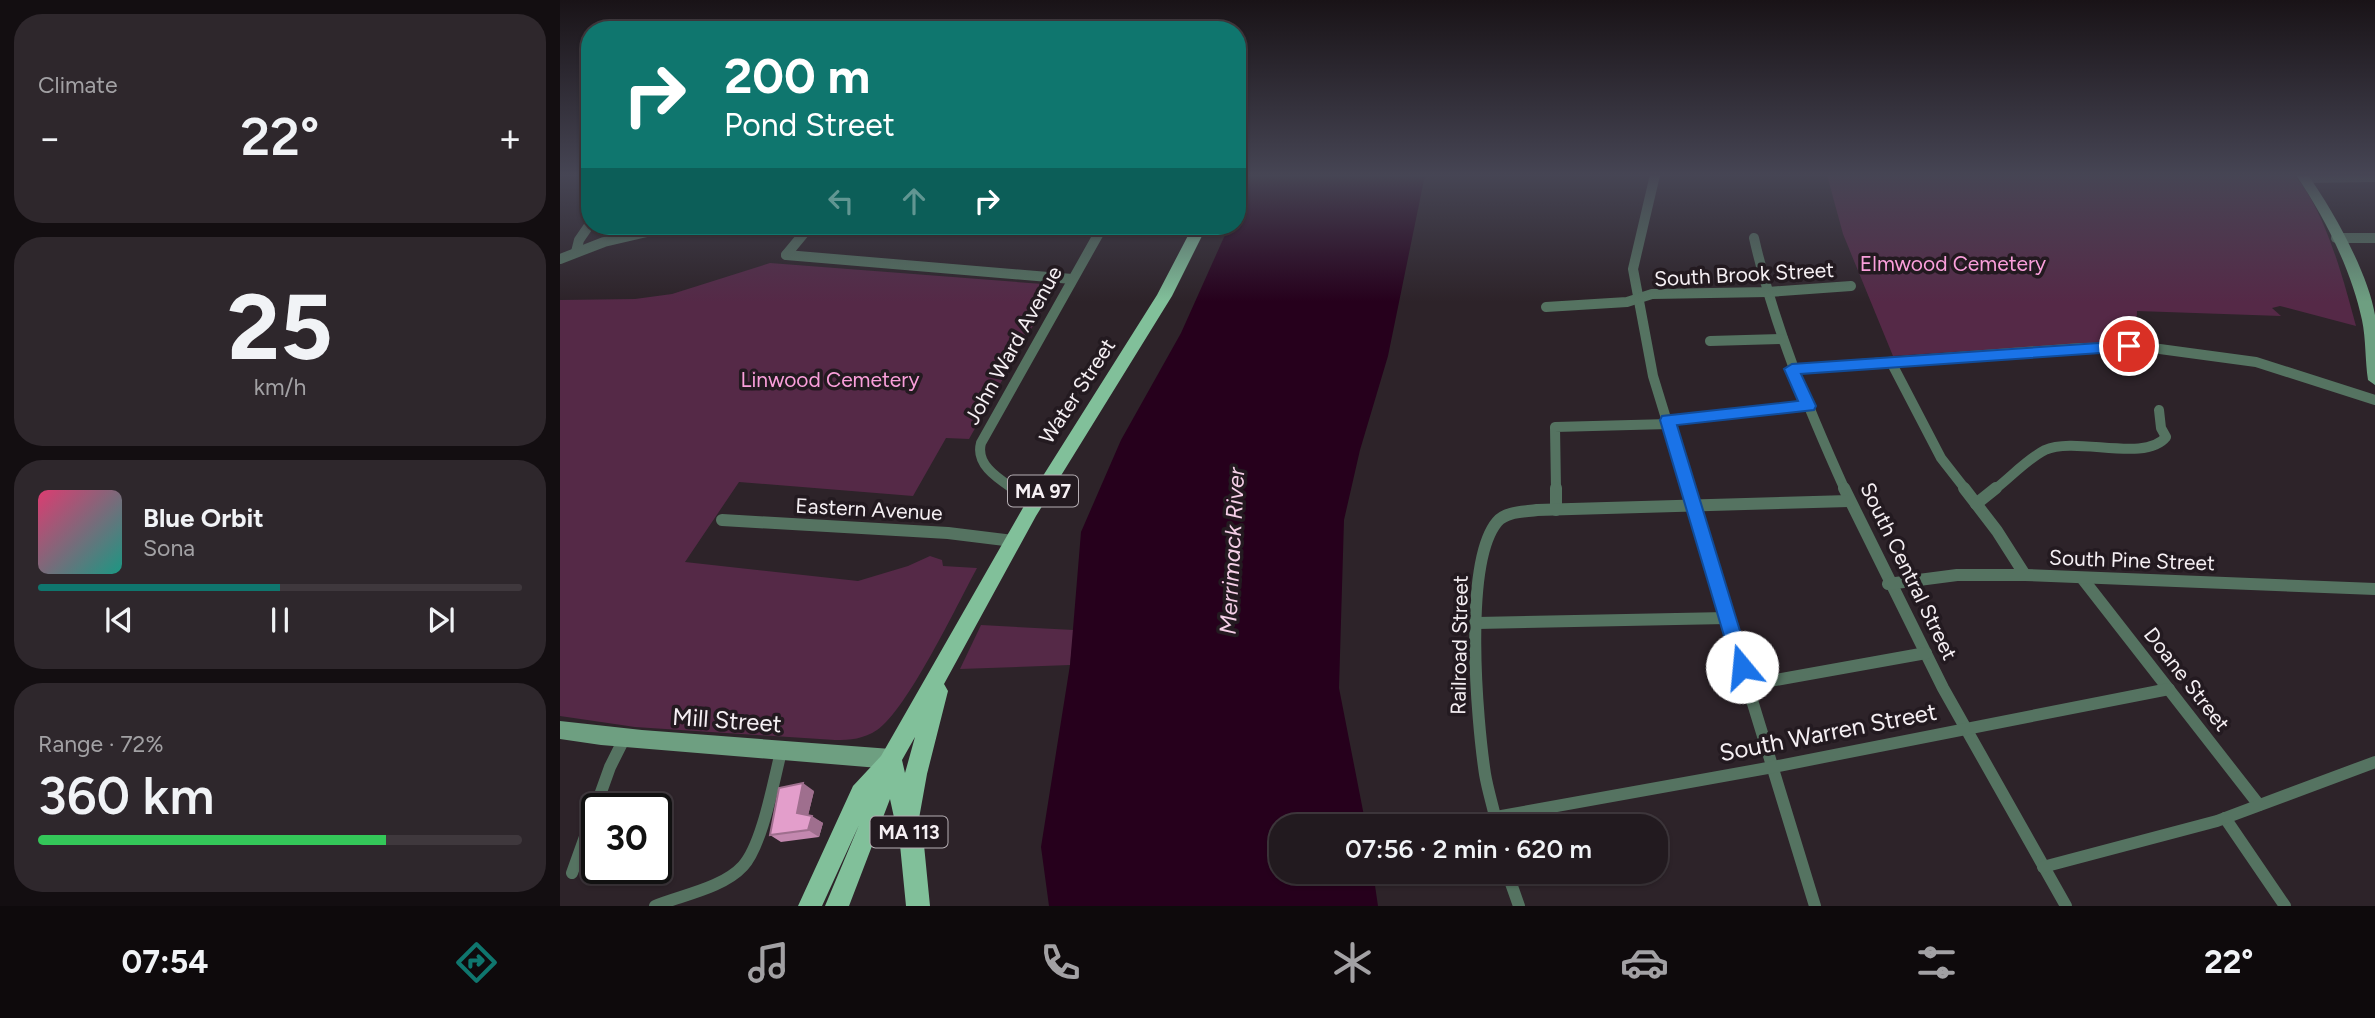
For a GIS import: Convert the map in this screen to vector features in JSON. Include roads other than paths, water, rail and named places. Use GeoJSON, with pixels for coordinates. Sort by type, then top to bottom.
{"type":"FeatureCollection","features":[{"type":"Feature","properties":{"kind":"main road"},"geometry":{"type":"LineString","coordinates":[[2325,217],[2371,311],[2375,380]]}},
{"type":"Feature","properties":{"kind":"main road","name":"Water Street"},"geometry":{"type":"LineString","coordinates":[[918,906],[907,824],[891,759],[1013,541],[1139,341],[1180,269],[1196,235]]}},
{"type":"Feature","properties":{"kind":"main road","name":"Water Street"},"geometry":{"type":"LineString","coordinates":[[907,824],[922,748],[950,653]]}},
{"type":"Feature","properties":{"kind":"main road","name":"Mill Street"},"geometry":{"type":"LineString","coordinates":[[560,730],[891,759]]}},
{"type":"Feature","properties":{"kind":"main road","name":"MA 97"},"geometry":{"type":"LineString","coordinates":[[810,906],[861,794],[891,759]]}},
{"type":"Feature","properties":{"kind":"main road","name":"MA 97"},"geometry":{"type":"LineString","coordinates":[[837,906],[868,831],[891,759]]}},
{"type":"Feature","properties":{"kind":"street"},"geometry":{"type":"LineString","coordinates":[[1645,217],[1634,261],[1653,376],[1815,906]]}},
{"type":"Feature","properties":{"kind":"street"},"geometry":{"type":"LineString","coordinates":[[576,252],[582,235]]}},
{"type":"Feature","properties":{"kind":"street"},"geometry":{"type":"LineString","coordinates":[[560,260],[604,242],[634,235]]}},
{"type":"Feature","properties":{"kind":"street"},"geometry":{"type":"LineString","coordinates":[[803,235],[786,255],[1072,279]]}},
{"type":"Feature","properties":{"kind":"street","name":"John Ward Avenue"},"geometry":{"type":"LineString","coordinates":[[1035,504],[990,471],[979,456],[979,448],[983,436],[1098,235]]}},
{"type":"Feature","properties":{"kind":"street","name":"South Central Street"},"geometry":{"type":"LineString","coordinates":[[1754,238],[1792,369],[1849,501],[1888,584],[2066,906]]}},
{"type":"Feature","properties":{"kind":"street"},"geometry":{"type":"LineString","coordinates":[[2336,238],[2375,238]]}},
{"type":"Feature","properties":{"kind":"street","name":"South Brook Street"},"geometry":{"type":"LineString","coordinates":[[1546,307],[1626,302],[1651,294],[1768,292],[1851,286]]}},
{"type":"Feature","properties":{"kind":"street"},"geometry":{"type":"LineString","coordinates":[[1710,341],[1783,339]]}},
{"type":"Feature","properties":{"kind":"street"},"geometry":{"type":"LineString","coordinates":[[1792,369],[2113,346],[2145,347],[2256,362],[2375,400]]}},
{"type":"Feature","properties":{"kind":"street"},"geometry":{"type":"LineString","coordinates":[[1891,362],[1941,458],[2025,575]]}},
{"type":"Feature","properties":{"kind":"street"},"geometry":{"type":"LineString","coordinates":[[1808,406],[1668,422],[1555,426],[1556,510],[1849,501]]}},
{"type":"Feature","properties":{"kind":"street"},"geometry":{"type":"LineString","coordinates":[[1976,504],[2046,450],[2076,446],[2155,446],[2166,437],[2161,428],[2159,410]]}},
{"type":"Feature","properties":{"kind":"street","name":"Railroad Street"},"geometry":{"type":"LineString","coordinates":[[1495,814],[1486,778],[1476,681],[1480,575],[1486,543],[1490,530],[1508,515],[1556,510]]}},
{"type":"Feature","properties":{"kind":"street","name":"Eastern Avenue"},"geometry":{"type":"LineString","coordinates":[[722,520],[948,533],[1013,541]]}},
{"type":"Feature","properties":{"kind":"street","name":"South Pine Street"},"geometry":{"type":"LineString","coordinates":[[1888,584],[1957,575],[2025,575],[2375,589]]}},
{"type":"Feature","properties":{"kind":"street","name":"Doane Street"},"geometry":{"type":"LineString","coordinates":[[2082,578],[2259,805]]}},
{"type":"Feature","properties":{"kind":"street"},"geometry":{"type":"LineString","coordinates":[[1478,623],[1727,618]]}},
{"type":"Feature","properties":{"kind":"street"},"geometry":{"type":"LineString","coordinates":[[1748,685],[1926,653]]}},
{"type":"Feature","properties":{"kind":"street","name":"South Warren Street"},"geometry":{"type":"LineString","coordinates":[[1537,814],[2169,689]]}},
{"type":"Feature","properties":{"kind":"street"},"geometry":{"type":"LineString","coordinates":[[572,873],[610,766],[625,737]]}},
{"type":"Feature","properties":{"kind":"street"},"geometry":{"type":"LineString","coordinates":[[655,906],[730,876],[744,864],[752,848],[782,748]]}},
{"type":"Feature","properties":{"kind":"street"},"geometry":{"type":"LineString","coordinates":[[2043,866],[2225,818],[2375,762]]}},
{"type":"Feature","properties":{"kind":"street"},"geometry":{"type":"LineString","coordinates":[[2225,818],[2285,906]]}},
{"type":"Feature","properties":{"kind":"street"},"geometry":{"type":"LineString","coordinates":[[1511,884],[1519,906]]}},
{"type":"Feature","properties":{"kind":"water","name":"Merrimack River"},"geometry":{"type":"Polygon","coordinates":[[[1246,217],[1416,217],[1388,356],[1360,450],[1344,520],[1339,688],[1364,814],[1269,814],[1269,884],[1375,884],[1378,906],[1049,906],[1041,847],[1070,665],[1081,532],[1121,440],[1181,333],[1225,235],[1246,235],[1246,217]]]}},
{"type":"Feature","properties":{"kind":"park label","name":"Elmwood Cemetery"},"geometry":{"type":"Point","coordinates":[1953,263]}},
{"type":"Feature","properties":{"kind":"park label","name":"Linwood Cemetery"},"geometry":{"type":"Point","coordinates":[830,379]}}]}
